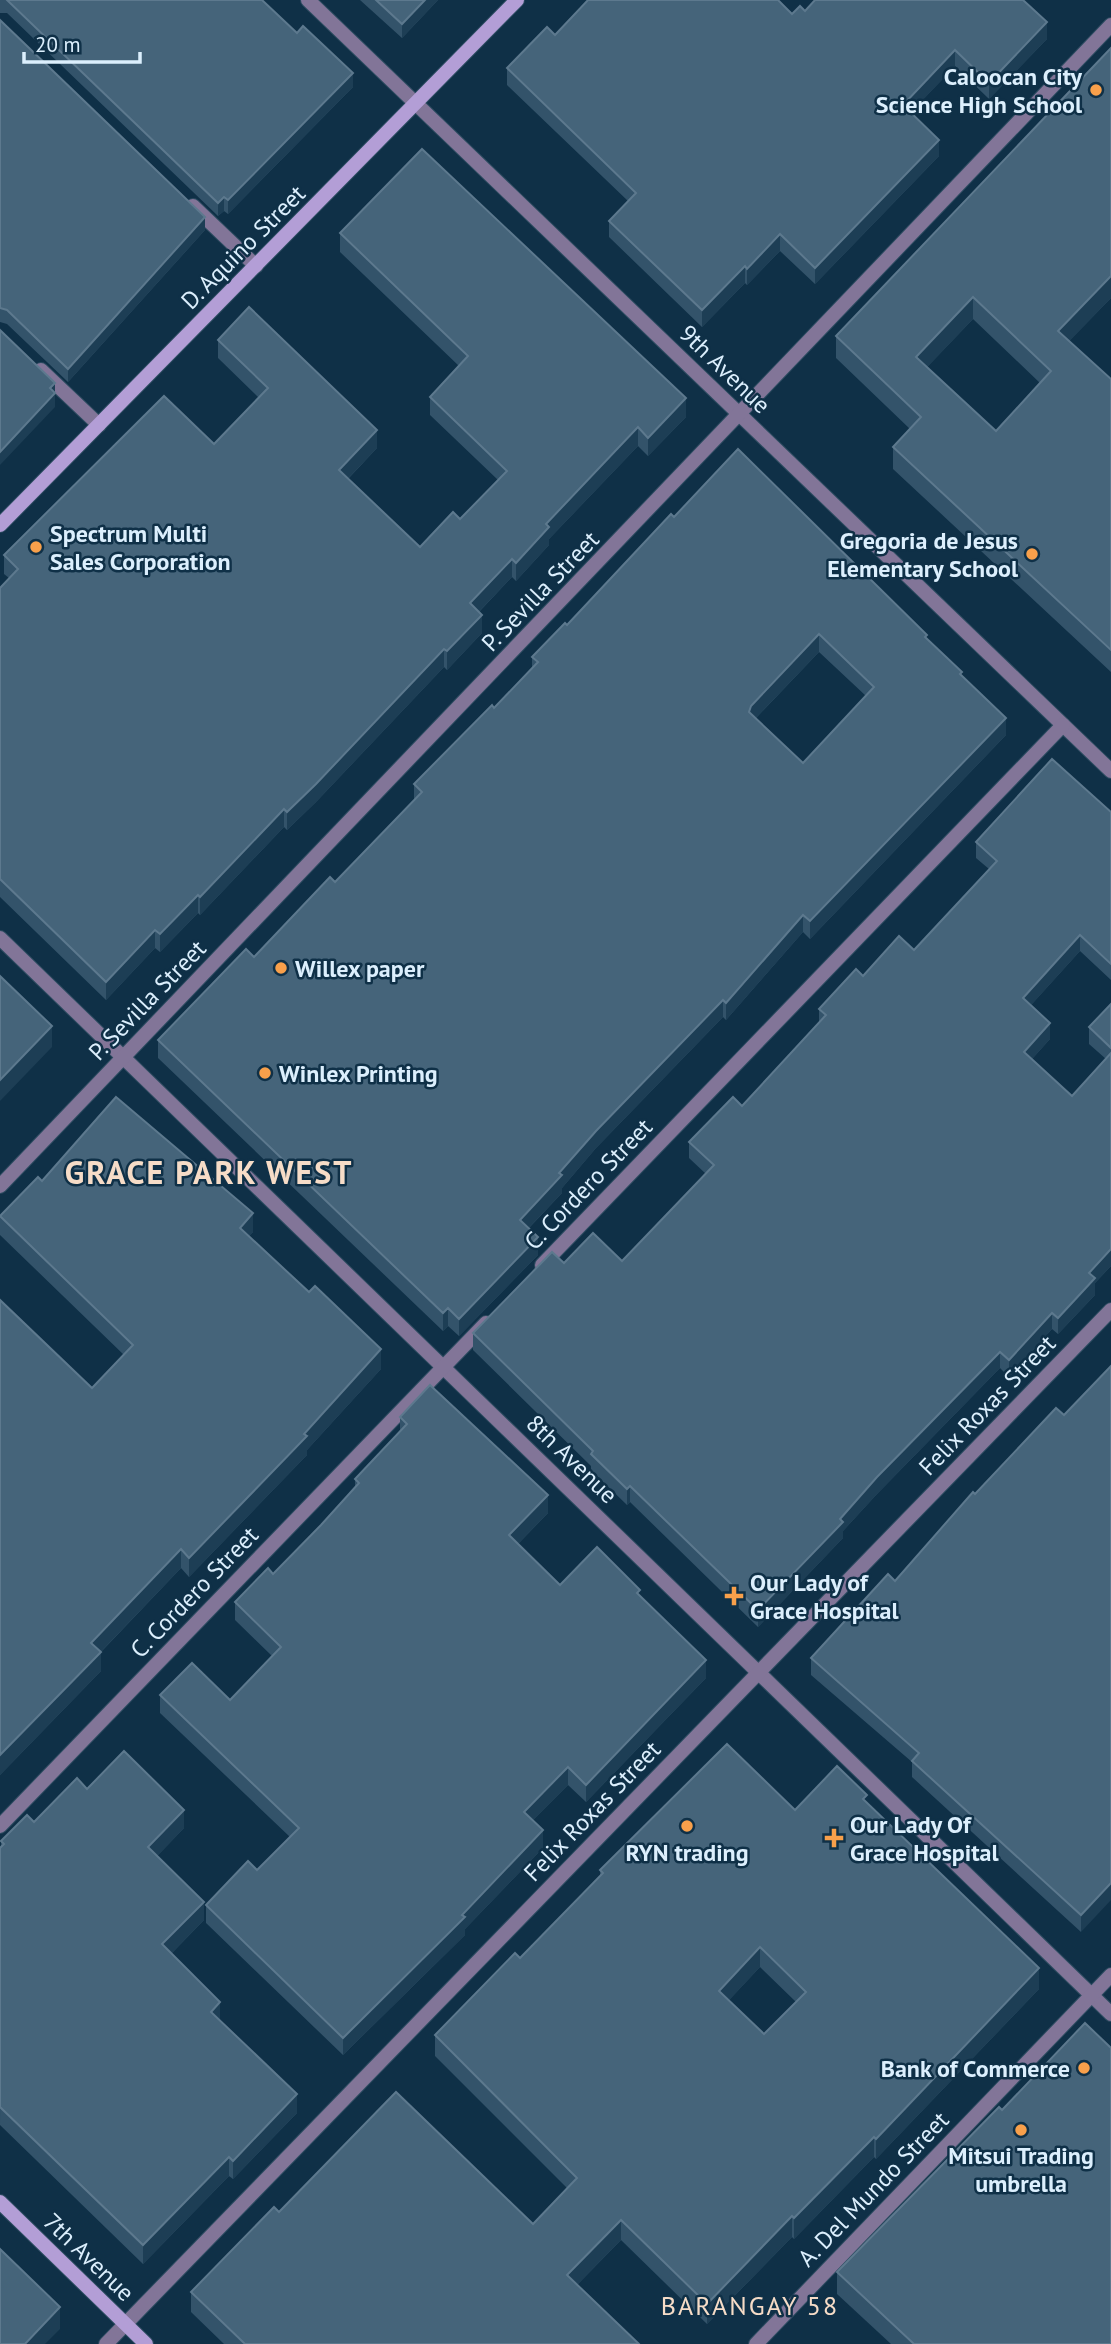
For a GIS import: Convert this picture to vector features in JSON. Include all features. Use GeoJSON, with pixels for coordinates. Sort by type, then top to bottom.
{"type":"FeatureCollection","features":[{"type":"Feature","properties":{"kind":"street","name":"9th Avenue"},"geometry":{"type":"LineString","coordinates":[[307,0],[1111,771]]}},
{"type":"Feature","properties":{"kind":"street","name":"D. Aquino Street"},"geometry":{"type":"LineString","coordinates":[[0,525],[517,0]]}},
{"type":"Feature","properties":{"kind":"street","name":"P. Sevilla Street"},"geometry":{"type":"LineString","coordinates":[[0,1186],[1111,25]]}},
{"type":"Feature","properties":{"kind":"street"},"geometry":{"type":"LineString","coordinates":[[187,200],[256,266]]}},
{"type":"Feature","properties":{"kind":"street"},"geometry":{"type":"LineString","coordinates":[[28,357],[99,425]]}},
{"type":"Feature","properties":{"kind":"street","name":"C. Cordero Street"},"geometry":{"type":"LineString","coordinates":[[527,1280],[1063,725]]}},
{"type":"Feature","properties":{"kind":"street","name":"8th Avenue"},"geometry":{"type":"LineString","coordinates":[[0,938],[1111,2014]]}},
{"type":"Feature","properties":{"kind":"street","name":"C. Cordero Street"},"geometry":{"type":"LineString","coordinates":[[0,1826],[498,1310]]}},
{"type":"Feature","properties":{"kind":"street","name":"Felix Roxas Street"},"geometry":{"type":"LineString","coordinates":[[106,2344],[1111,1310]]}},
{"type":"Feature","properties":{"kind":"street","name":"A. Del Mundo Street"},"geometry":{"type":"LineString","coordinates":[[756,2344],[1111,1975]]}},
{"type":"Feature","properties":{"kind":"street","name":"7th Avenue"},"geometry":{"type":"LineString","coordinates":[[0,2202],[146,2344]]}},
{"type":"Feature","properties":{"kind":"building"},"geometry":{"type":"Polygon","coordinates":[[[7,0],[262,0],[297,33],[303,26],[353,73],[228,200],[224,197],[218,203],[7,0]]]}},
{"type":"Feature","properties":{"kind":"building"},"geometry":{"type":"Polygon","coordinates":[[[376,0],[425,0],[402,24],[376,0]]]}},
{"type":"Feature","properties":{"kind":"building"},"geometry":{"type":"Polygon","coordinates":[[[588,0],[778,0],[792,14],[800,6],[805,11],[815,0],[1023,0],[1047,22],[989,83],[955,50],[903,105],[939,140],[815,268],[780,234],[702,310],[609,221],[636,193],[507,68],[547,27],[555,35],[588,0]]]}},
{"type":"Feature","properties":{"kind":"building"},"geometry":{"type":"Polygon","coordinates":[[[0,20],[205,217],[68,369],[7,310],[0,308],[0,20]]]}},
{"type":"Feature","properties":{"kind":"building","name":"Gregoria de Jesus Elementary School"},"geometry":{"type":"Polygon","coordinates":[[[1111,48],[1111,276],[1058,331],[1111,379],[1111,650],[893,447],[921,417],[836,336],[1111,48]],[[973,297],[916,357],[996,431],[1051,371],[973,297]]]}},
{"type":"Feature","properties":{"kind":"building"},"geometry":{"type":"Polygon","coordinates":[[[422,149],[686,398],[648,438],[638,427],[546,524],[549,527],[516,563],[512,559],[470,603],[482,615],[447,651],[444,649],[316,784],[287,812],[284,809],[200,897],[198,895],[160,934],[155,930],[106,982],[0,879],[0,588],[18,569],[4,555],[164,396],[214,444],[268,388],[218,340],[249,307],[377,430],[339,470],[420,547],[453,512],[460,519],[507,471],[430,397],[468,356],[340,233],[422,149]]]}},
{"type":"Feature","properties":{"kind":"building"},"geometry":{"type":"Polygon","coordinates":[[[0,330],[55,383],[50,388],[55,393],[0,452],[0,330]]]}},
{"type":"Feature","properties":{"kind":"building"},"geometry":{"type":"Polygon","coordinates":[[[738,449],[927,635],[925,637],[962,672],[960,674],[1006,718],[810,921],[803,915],[726,1003],[723,1000],[596,1131],[559,1173],[562,1175],[520,1220],[538,1237],[459,1319],[448,1308],[443,1313],[158,1040],[246,949],[254,957],[330,877],[335,882],[422,792],[414,784],[492,705],[494,708],[538,662],[532,657],[565,623],[567,625],[671,514],[674,517],[738,449]],[[819,634],[751,706],[749,712],[803,763],[874,687],[819,634]]]}},
{"type":"Feature","properties":{"kind":"building"},"geometry":{"type":"Polygon","coordinates":[[[1052,759],[1111,812],[1111,964],[1080,935],[1023,998],[1050,1023],[1024,1052],[1072,1096],[1111,1053],[1111,1249],[1089,1273],[1095,1278],[1058,1318],[1052,1313],[1009,1360],[1000,1352],[877,1477],[840,1519],[843,1522],[758,1610],[630,1486],[627,1489],[591,1454],[593,1451],[473,1333],[552,1252],[564,1263],[593,1233],[622,1261],[714,1165],[689,1142],[733,1097],[742,1106],[826,1015],[819,1009],[856,969],[863,976],[899,936],[914,950],[997,861],[976,842],[1052,759]]]}},
{"type":"Feature","properties":{"kind":"building"},"geometry":{"type":"Polygon","coordinates":[[[0,976],[52,1026],[0,1080],[0,976]]]}},
{"type":"Feature","properties":{"kind":"building"},"geometry":{"type":"Polygon","coordinates":[[[1111,1004],[1111,1048],[1089,1027],[1111,1004]]]}},
{"type":"Feature","properties":{"kind":"building"},"geometry":{"type":"Polygon","coordinates":[[[116,1097],[253,1213],[240,1228],[309,1292],[315,1286],[381,1349],[304,1434],[307,1436],[189,1558],[181,1549],[91,1643],[101,1652],[0,1755],[0,1300],[92,1388],[133,1345],[0,1216],[38,1177],[42,1181],[116,1097]]]}},
{"type":"Feature","properties":{"kind":"building"},"geometry":{"type":"Polygon","coordinates":[[[1111,1366],[1111,1883],[1081,1915],[912,1761],[919,1753],[811,1658],[888,1574],[895,1581],[973,1492],[975,1494],[1056,1408],[1064,1415],[1111,1366]]]}},
{"type":"Feature","properties":{"kind":"building"},"geometry":{"type":"Polygon","coordinates":[[[430,1385],[548,1495],[509,1535],[560,1585],[597,1547],[640,1590],[637,1593],[706,1660],[586,1785],[568,1767],[524,1812],[543,1830],[462,1915],[465,1917],[343,2038],[206,1905],[248,1861],[257,1870],[299,1828],[160,1695],[192,1663],[230,1700],[281,1647],[235,1602],[268,1568],[273,1574],[359,1483],[355,1479],[407,1424],[400,1417],[430,1385]]]}},
{"type":"Feature","properties":{"kind":"building"},"geometry":{"type":"Polygon","coordinates":[[[727,1744],[795,1810],[837,1766],[867,1795],[863,1799],[1039,1968],[876,2139],[874,2137],[794,2218],[792,2216],[707,2304],[621,2220],[567,2275],[639,2344],[245,2344],[191,2292],[274,2207],[279,2212],[396,2092],[533,2224],[577,2178],[435,2035],[515,1953],[520,1958],[603,1873],[600,1870],[727,1744]],[[760,1947],[719,1991],[764,2034],[806,1992],[760,1947]]]}},
{"type":"Feature","properties":{"kind":"building"},"geometry":{"type":"Polygon","coordinates":[[[124,1751],[184,1810],[148,1847],[204,1902],[162,1944],[220,2002],[211,2012],[297,2094],[233,2161],[229,2157],[143,2245],[0,2107],[0,1848],[4,1844],[1,1841],[27,1815],[34,1822],[77,1778],[87,1789],[124,1751]]]}},
{"type":"Feature","properties":{"kind":"building"},"geometry":{"type":"Polygon","coordinates":[[[1085,2023],[1111,2048],[1111,2344],[914,2344],[837,2272],[999,2107],[1002,2110],[1085,2023]]]}},
{"type":"Feature","properties":{"kind":"building"},"geometry":{"type":"Polygon","coordinates":[[[0,2249],[60,2307],[25,2344],[0,2344],[0,2249]]]}},
{"type":"Feature","properties":{"kind":"place","name":"Caloocan City Science High School"},"geometry":{"type":"Point","coordinates":[1096,90]}},
{"type":"Feature","properties":{"kind":"place","name":"Spectrum Multi Sales Corporation"},"geometry":{"type":"Point","coordinates":[36,547]}},
{"type":"Feature","properties":{"kind":"place","name":"Gregoria de Jesus Elementary School"},"geometry":{"type":"Point","coordinates":[1032,554]}},
{"type":"Feature","properties":{"kind":"place","name":"Willex paper"},"geometry":{"type":"Point","coordinates":[281,968]}},
{"type":"Feature","properties":{"kind":"place","name":"Winlex Printing"},"geometry":{"type":"Point","coordinates":[265,1073]}},
{"type":"Feature","properties":{"kind":"place","name":"Our Lady of Grace Hospital"},"geometry":{"type":"Point","coordinates":[734,1596]}},
{"type":"Feature","properties":{"kind":"place","name":"RYN trading"},"geometry":{"type":"Point","coordinates":[687,1826]}},
{"type":"Feature","properties":{"kind":"place","name":"Our Lady Of Grace Hospital"},"geometry":{"type":"Point","coordinates":[834,1838]}},
{"type":"Feature","properties":{"kind":"place","name":"Bank of Commerce"},"geometry":{"type":"Point","coordinates":[1084,2068]}},
{"type":"Feature","properties":{"kind":"place","name":"Mitsui Trading umbrella"},"geometry":{"type":"Point","coordinates":[1021,2130]}},
{"type":"Feature","properties":{"kind":"district","name":"GRACE PARK WEST"},"geometry":{"type":"Point","coordinates":[209,1172]}},
{"type":"Feature","properties":{"kind":"district","name":"BARANGAY 58"},"geometry":{"type":"Point","coordinates":[750,2305]}}]}
